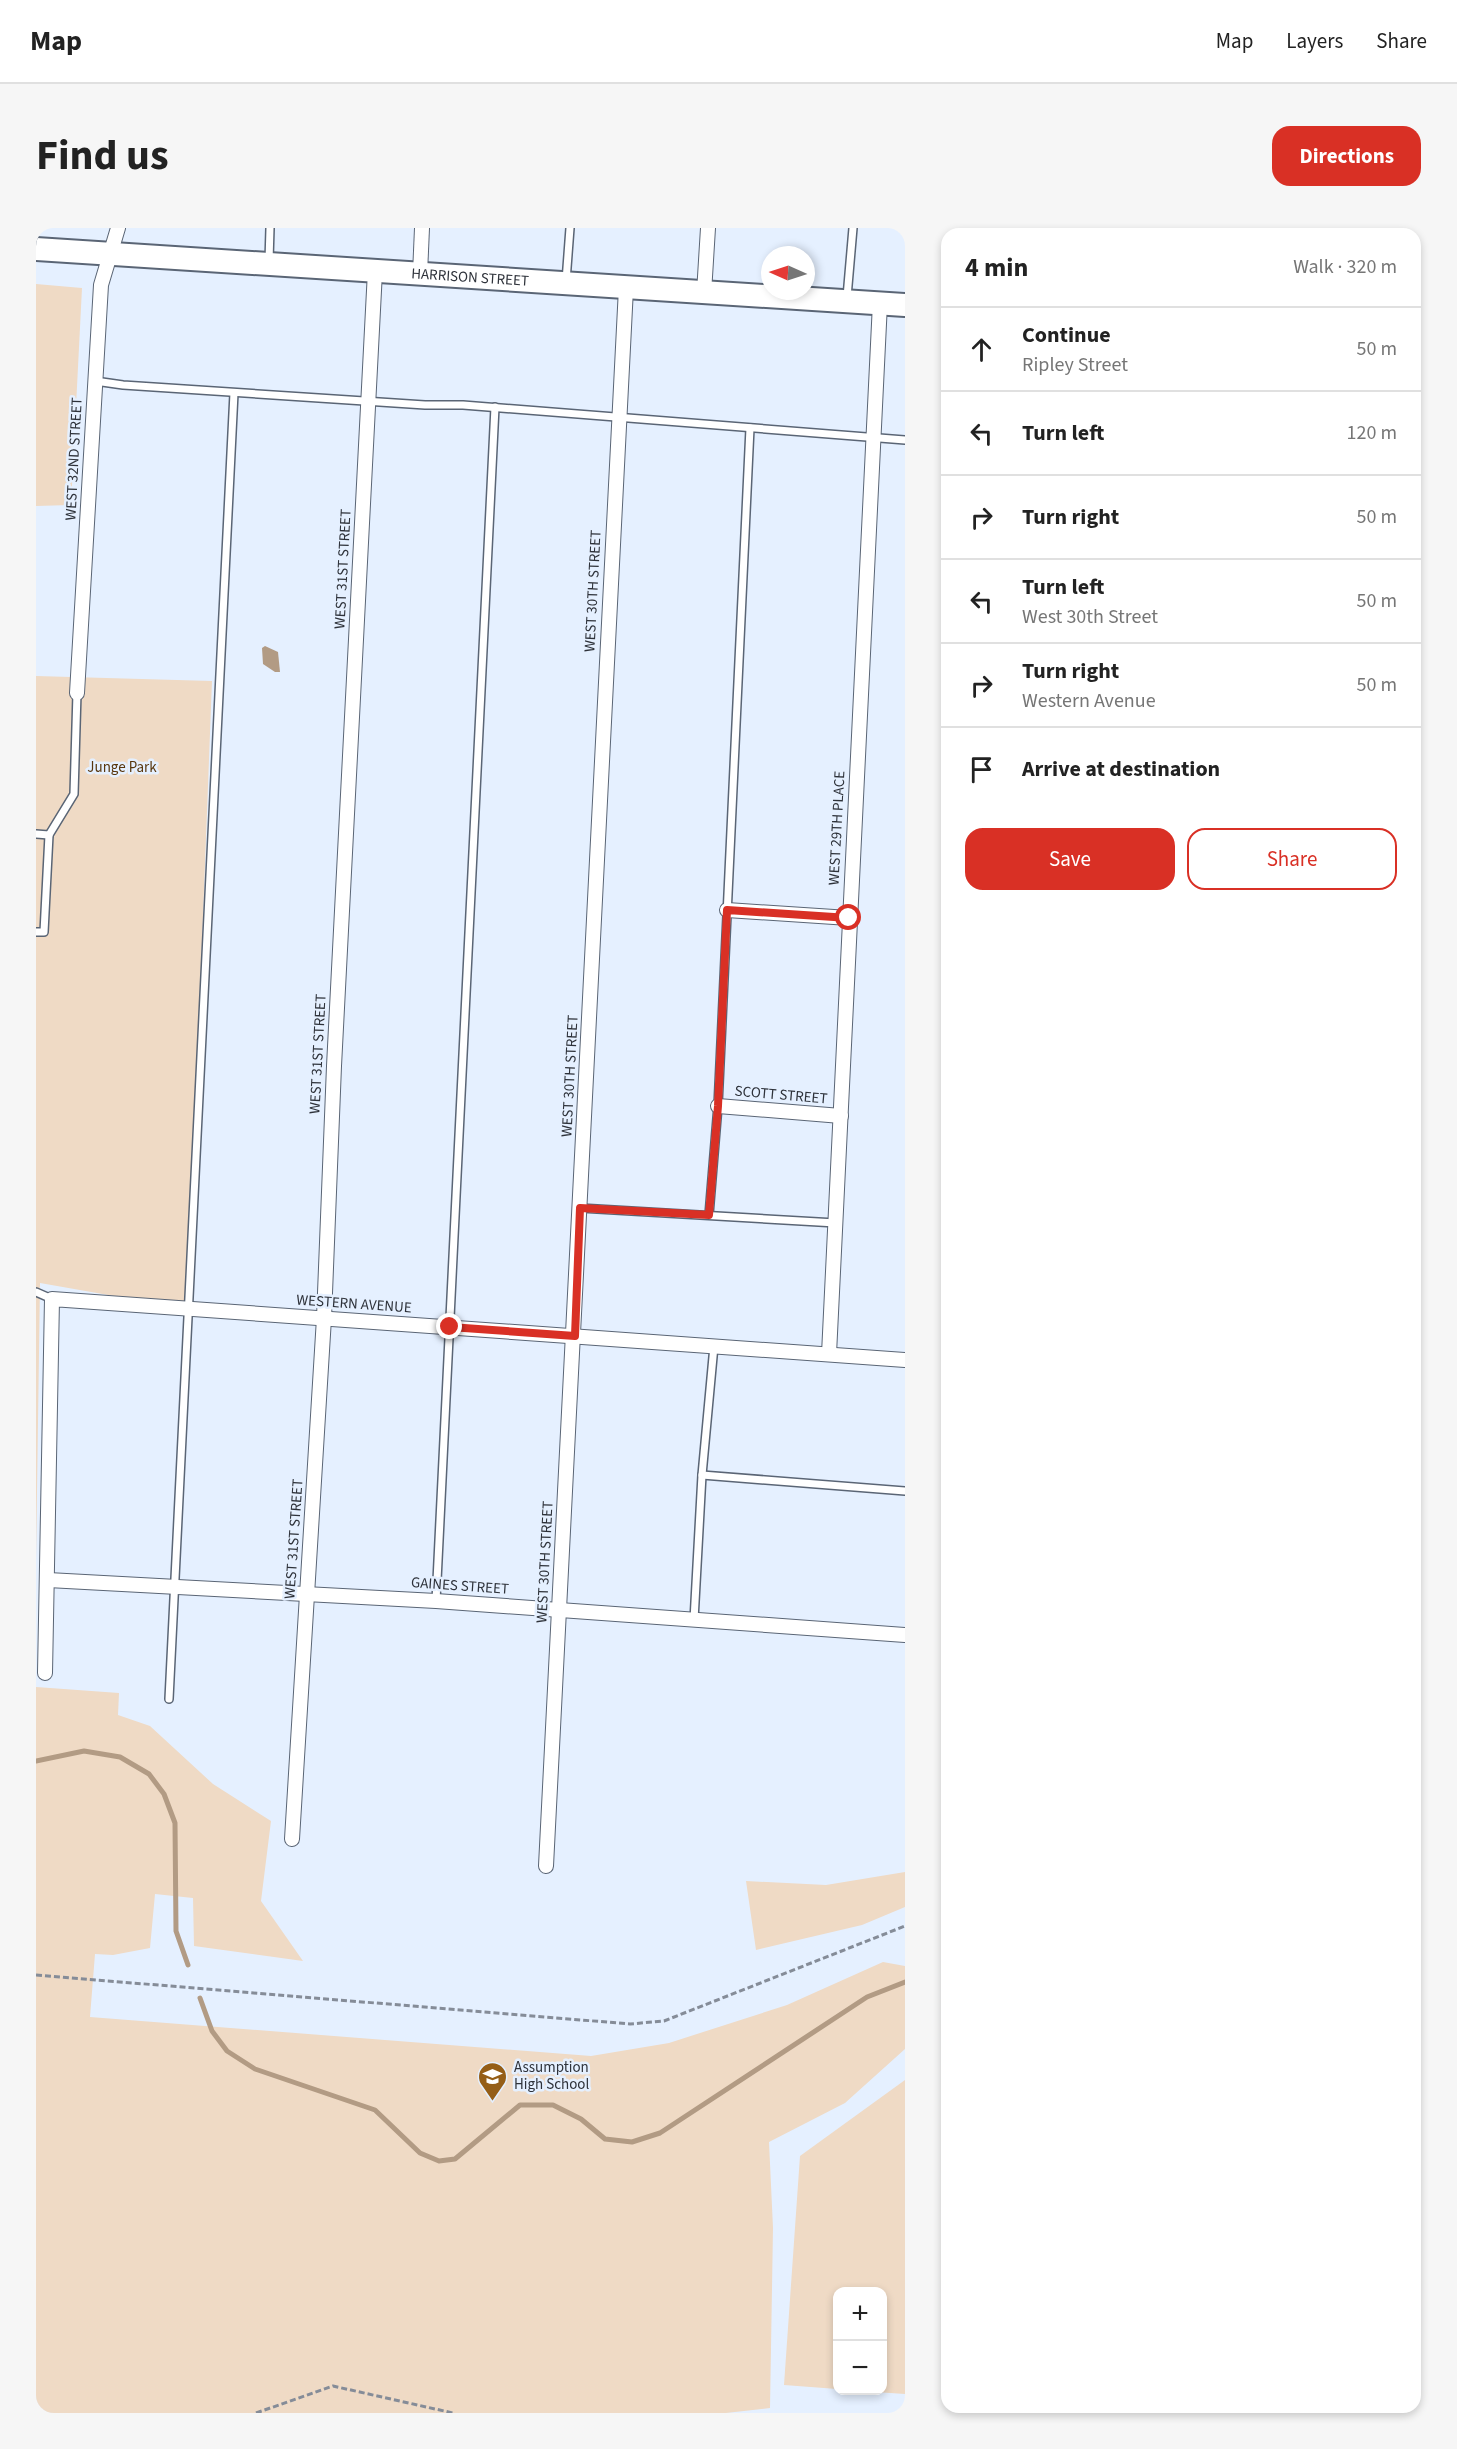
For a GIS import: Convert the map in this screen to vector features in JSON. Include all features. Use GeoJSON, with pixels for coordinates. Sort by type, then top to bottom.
{"type":"FeatureCollection","features":[{"type":"Feature","properties":{"kind":"highway","name":"HARRISON STREET"},"geometry":{"type":"LineString","coordinates":[[36,249],[905,305]]}},
{"type":"Feature","properties":{"kind":"street","name":"WEST 32ND STREET"},"geometry":{"type":"LineString","coordinates":[[77,693],[101,285],[118,228]]}},
{"type":"Feature","properties":{"kind":"street"},"geometry":{"type":"LineString","coordinates":[[420,274],[422,228]]}},
{"type":"Feature","properties":{"kind":"street"},"geometry":{"type":"LineString","coordinates":[[704,293],[708,228]]}},
{"type":"Feature","properties":{"kind":"street","name":"WEST 31ST STREET"},"geometry":{"type":"LineString","coordinates":[[292,1839],[324,1318],[333,1066],[375,271]]}},
{"type":"Feature","properties":{"kind":"street","name":"WEST 30TH STREET"},"geometry":{"type":"LineString","coordinates":[[546,1866],[575,1336],[626,288]]}},
{"type":"Feature","properties":{"kind":"street","name":"WEST 29TH PLACE"},"geometry":{"type":"LineString","coordinates":[[829,1354],[880,303]]}},
{"type":"Feature","properties":{"kind":"street"},"geometry":{"type":"LineString","coordinates":[[727,910],[849,918]]}},
{"type":"Feature","properties":{"kind":"street","name":"SCOTT STREET"},"geometry":{"type":"LineString","coordinates":[[718,1106],[841,1116]]}},
{"type":"Feature","properties":{"kind":"street"},"geometry":{"type":"LineString","coordinates":[[45,1673],[52,1299]]}},
{"type":"Feature","properties":{"kind":"street","name":"WESTERN AVENUE"},"geometry":{"type":"LineString","coordinates":[[52,1299],[905,1360]]}},
{"type":"Feature","properties":{"kind":"street","name":"GAINES STREET"},"geometry":{"type":"LineString","coordinates":[[48,1580],[436,1601],[905,1635]]}},
{"type":"Feature","properties":{"kind":"lane"},"geometry":{"type":"LineString","coordinates":[[268,264],[270,228]]}},
{"type":"Feature","properties":{"kind":"lane"},"geometry":{"type":"LineString","coordinates":[[565,283],[570,228]]}},
{"type":"Feature","properties":{"kind":"lane"},"geometry":{"type":"LineString","coordinates":[[847,300],[853,228]]}},
{"type":"Feature","properties":{"kind":"lane"},"geometry":{"type":"LineString","coordinates":[[95,381],[123,386],[368,402],[495,407],[905,440]]}},
{"type":"Feature","properties":{"kind":"lane"},"geometry":{"type":"LineString","coordinates":[[169,1700],[234,393]]}},
{"type":"Feature","properties":{"kind":"lane"},"geometry":{"type":"LineString","coordinates":[[436,1601],[495,407]]}},
{"type":"Feature","properties":{"kind":"lane"},"geometry":{"type":"LineString","coordinates":[[709,1215],[718,1106],[750,428]]}},
{"type":"Feature","properties":{"kind":"lane"},"geometry":{"type":"LineString","coordinates":[[36,932],[44,932],[50,835],[74,794],[77,693]]}},
{"type":"Feature","properties":{"kind":"lane"},"geometry":{"type":"LineString","coordinates":[[36,834],[50,835]]}},
{"type":"Feature","properties":{"kind":"lane"},"geometry":{"type":"LineString","coordinates":[[580,1208],[836,1223]]}},
{"type":"Feature","properties":{"kind":"lane"},"geometry":{"type":"LineString","coordinates":[[36,1292],[52,1299]]}},
{"type":"Feature","properties":{"kind":"lane"},"geometry":{"type":"LineString","coordinates":[[694,1620],[702,1475],[714,1346]]}},
{"type":"Feature","properties":{"kind":"lane"},"geometry":{"type":"LineString","coordinates":[[702,1475],[905,1491]]}},
{"type":"Feature","properties":{"kind":"path"},"geometry":{"type":"LineString","coordinates":[[36,1975],[630,2024],[664,2021],[905,1926]]}},
{"type":"Feature","properties":{"kind":"path"},"geometry":{"type":"LineString","coordinates":[[256,2413],[333,2386],[453,2413]]}},
{"type":"Feature","properties":{"kind":"green space"},"geometry":{"type":"Polygon","coordinates":[[[36,284],[82,288],[71,505],[36,506],[36,284]]]}},
{"type":"Feature","properties":{"kind":"green space","name":"Junge Park"},"geometry":{"type":"Polygon","coordinates":[[[36,676],[212,681],[188,1309],[40,1283],[36,1561],[36,676]]]}},
{"type":"Feature","properties":{"kind":"green space","name":"Assumption High School"},"geometry":{"type":"Polygon","coordinates":[[[36,1687],[119,1693],[118,1715],[150,1726],[213,1784],[271,1821],[261,1901],[303,1961],[194,1946],[193,1898],[155,1894],[150,1948],[113,1955],[95,1954],[90,2017],[591,2056],[669,2043],[787,2005],[883,1962],[905,1966],[905,2049],[845,2103],[769,2142],[773,2228],[770,2408],[726,2413],[36,2413],[36,1687]]]}},
{"type":"Feature","properties":{"kind":"green space"},"geometry":{"type":"Polygon","coordinates":[[[905,1872],[905,1907],[862,1925],[756,1950],[746,1881],[826,1885],[905,1872]]]}},
{"type":"Feature","properties":{"kind":"green space"},"geometry":{"type":"Polygon","coordinates":[[[905,2080],[905,2394],[887,2393],[887,2287],[833,2287],[833,2389],[784,2385],[800,2156],[905,2080]]]}},
{"type":"Feature","properties":{"kind":"shaded area"},"geometry":{"type":"Polygon","coordinates":[[[265,646],[278,652],[280,672],[275,672],[263,664],[262,648],[265,646]]]}},
{"type":"Feature","properties":{"kind":"waterway"},"geometry":{"type":"LineString","coordinates":[[36,1761],[84,1751],[120,1757],[149,1774],[164,1794],[175,1823],[176,1931],[188,1965]]}},
{"type":"Feature","properties":{"kind":"waterway"},"geometry":{"type":"LineString","coordinates":[[200,1998],[212,2031],[227,2051],[255,2069],[375,2110],[420,2153],[439,2161],[455,2159],[520,2105],[553,2105],[581,2119],[605,2139],[632,2142],[660,2133],[867,1997],[905,1982]]}},
{"type":"Feature","properties":{"kind":"place","name":"Assumption High School"},"geometry":{"type":"Point","coordinates":[493,2102]}},
{"type":"Feature","properties":{"kind":"route"},"geometry":{"type":"LineString","coordinates":[[450,1327],[575,1336],[580,1208],[709,1215],[718,1106],[727,910],[849,918]]}}]}
